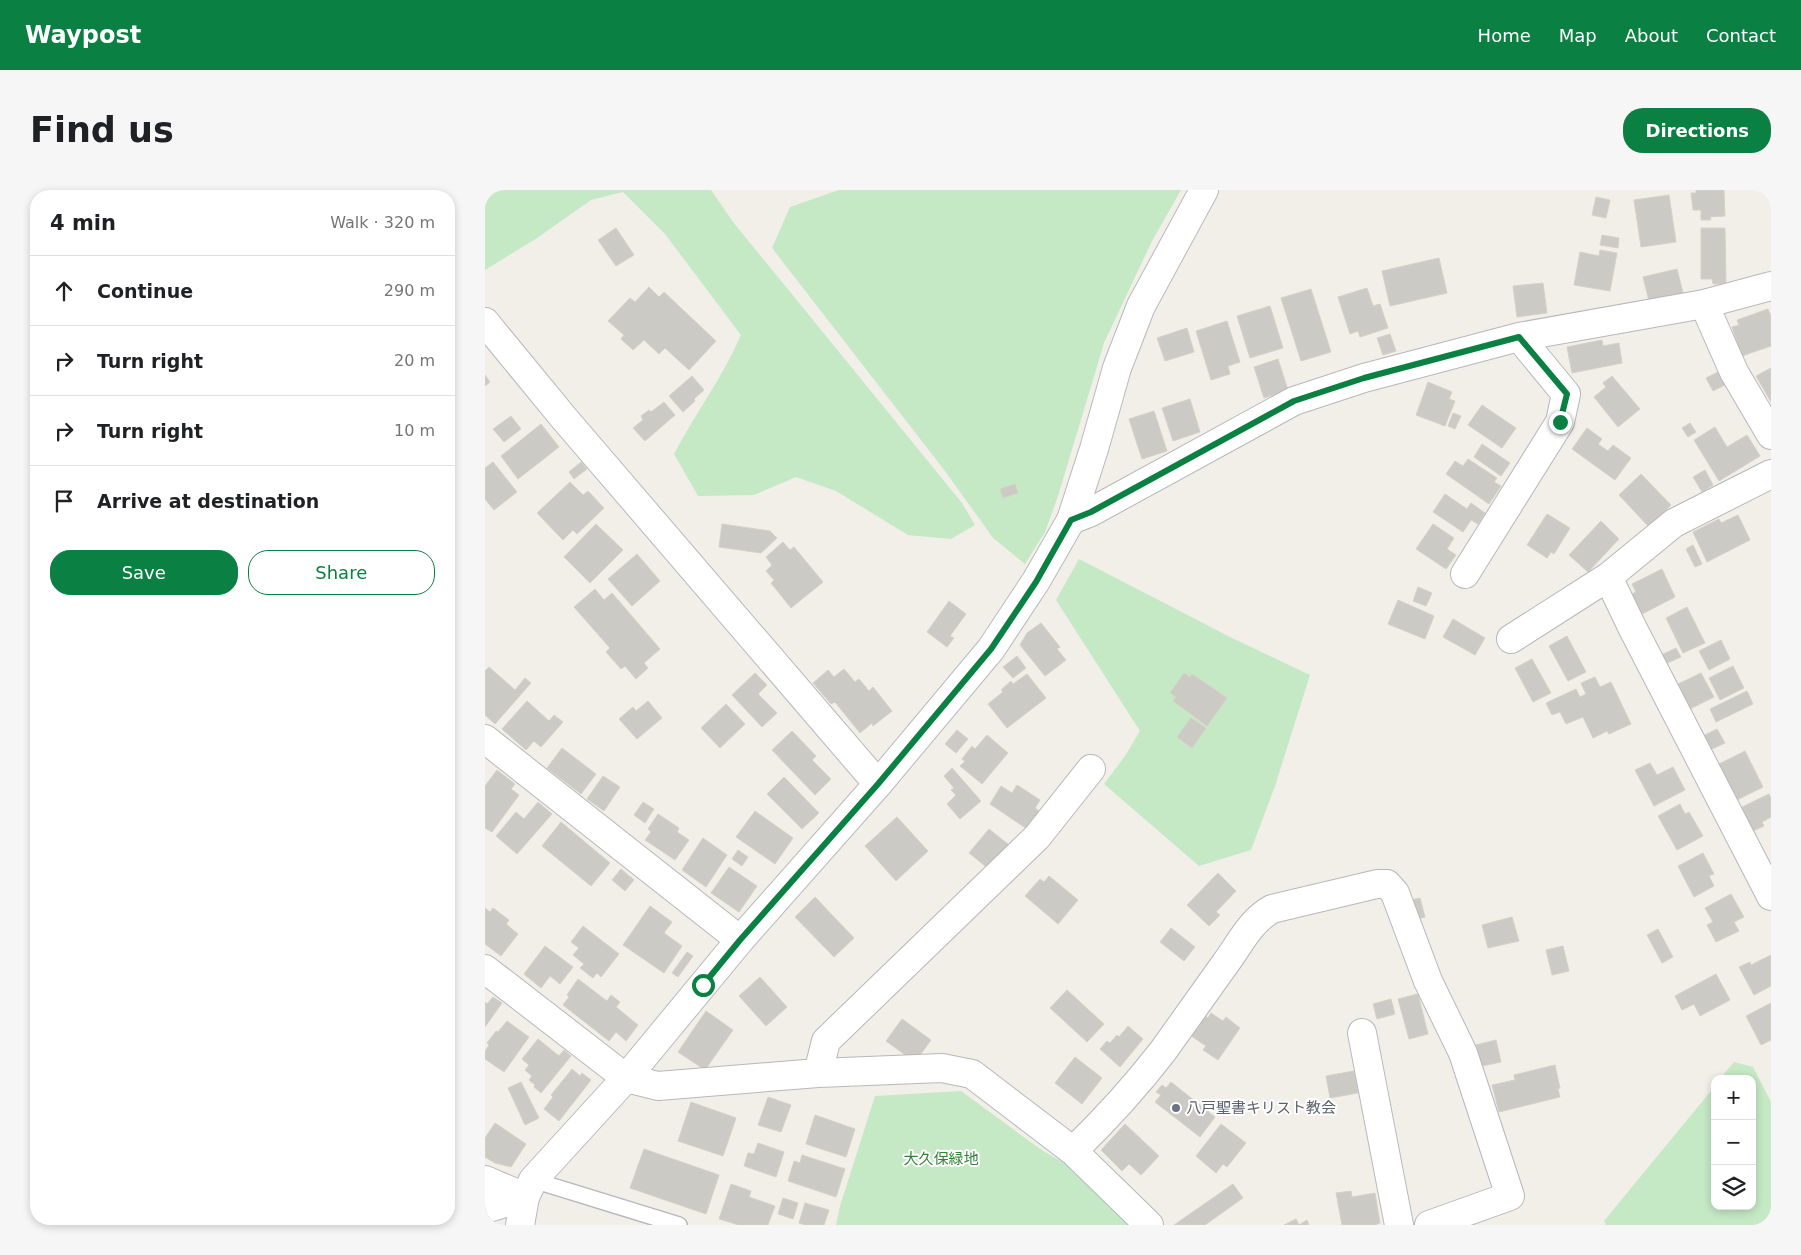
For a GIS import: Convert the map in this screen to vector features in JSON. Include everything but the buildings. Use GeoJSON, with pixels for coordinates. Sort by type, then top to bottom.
{"type":"FeatureCollection","features":[{"type":"Feature","properties":{"kind":"street"},"geometry":{"type":"LineString","coordinates":[[485,1209],[529,1189],[626,1078],[740,940],[878,784],[991,649],[1036,582],[1071,520],[1117,368],[1141,306],[1204,190]]}},
{"type":"Feature","properties":{"kind":"street"},"geometry":{"type":"LineString","coordinates":[[1071,520],[1091,512],[1294,401],[1364,378],[1519,337],[1704,304],[1771,286]]}},
{"type":"Feature","properties":{"kind":"street"},"geometry":{"type":"LineString","coordinates":[[1704,304],[1734,372],[1767,421]]}},
{"type":"Feature","properties":{"kind":"street"},"geometry":{"type":"LineString","coordinates":[[485,322],[569,425],[878,784]]}},
{"type":"Feature","properties":{"kind":"street"},"geometry":{"type":"LineString","coordinates":[[1465,574],[1560,422],[1567,394],[1519,337]]}},
{"type":"Feature","properties":{"kind":"street"},"geometry":{"type":"LineString","coordinates":[[1511,639],[1608,577],[1674,523],[1771,474]]}},
{"type":"Feature","properties":{"kind":"street"},"geometry":{"type":"LineString","coordinates":[[1608,577],[1771,896]]}},
{"type":"Feature","properties":{"kind":"street"},"geometry":{"type":"LineString","coordinates":[[485,739],[740,940]]}},
{"type":"Feature","properties":{"kind":"street"},"geometry":{"type":"LineString","coordinates":[[818,1073],[826,1041],[1037,837],[1091,769]]}},
{"type":"Feature","properties":{"kind":"street"},"geometry":{"type":"LineString","coordinates":[[1073,1151],[1103,1121],[1161,1052],[1234,952],[1251,925],[1261,915],[1272,909],[1377,884],[1387,884],[1395,893],[1428,981],[1463,1052],[1510,1196],[1429,1225]]}},
{"type":"Feature","properties":{"kind":"street"},"geometry":{"type":"LineString","coordinates":[[485,969],[626,1078],[658,1086],[818,1073],[942,1068],[973,1074],[1073,1151],[1149,1225]]}},
{"type":"Feature","properties":{"kind":"street"},"geometry":{"type":"LineString","coordinates":[[1362,1033],[1399,1225]]}},
{"type":"Feature","properties":{"kind":"street"},"geometry":{"type":"LineString","coordinates":[[485,1180],[529,1189]]}},
{"type":"Feature","properties":{"kind":"street"},"geometry":{"type":"LineString","coordinates":[[520,1225],[529,1189]]}},
{"type":"Feature","properties":{"kind":"lane"},"geometry":{"type":"LineString","coordinates":[[529,1189],[679,1225]]}},
{"type":"Feature","properties":{"kind":"green space"},"geometry":{"type":"Polygon","coordinates":[[[485,190],[711,190],[733,222],[962,503],[975,525],[951,539],[908,535],[836,491],[796,477],[754,495],[698,496],[674,454],[726,366],[741,335],[665,234],[623,192],[591,200],[537,238],[485,270],[485,190]]]}},
{"type":"Feature","properties":{"kind":"green space"},"geometry":{"type":"Polygon","coordinates":[[[839,190],[1181,190],[1152,241],[1104,343],[1058,496],[1045,532],[1025,564],[993,538],[945,471],[772,248],[790,207],[839,190]]]}},
{"type":"Feature","properties":{"kind":"green space"},"geometry":{"type":"Polygon","coordinates":[[[1079,559],[1230,637],[1310,675],[1275,786],[1251,850],[1199,866],[1104,784],[1125,756],[1140,731],[1056,600],[1079,559]]]}},
{"type":"Feature","properties":{"kind":"green space"},"geometry":{"type":"Polygon","coordinates":[[[1734,1062],[1753,1067],[1771,1102],[1771,1225],[1606,1225],[1604,1221],[1711,1091],[1711,1210],[1756,1210],[1756,1075],[1723,1075],[1734,1062]]]}},
{"type":"Feature","properties":{"kind":"green space","name":"大久保緑地"},"geometry":{"type":"Polygon","coordinates":[[[961,1091],[1040,1149],[1082,1173],[1128,1225],[836,1225],[840,1206],[875,1096],[961,1091]]]}},
{"type":"Feature","properties":{"kind":"place","name":"八戸聖書キリスト教会"},"geometry":{"type":"Point","coordinates":[1176,1108]}},
{"type":"Feature","properties":{"kind":"route"},"geometry":{"type":"LineString","coordinates":[[703,985],[740,940],[878,784],[991,649],[1036,582],[1071,520],[1091,512],[1294,401],[1427,360],[1519,337],[1567,394],[1560,422]]}}]}
